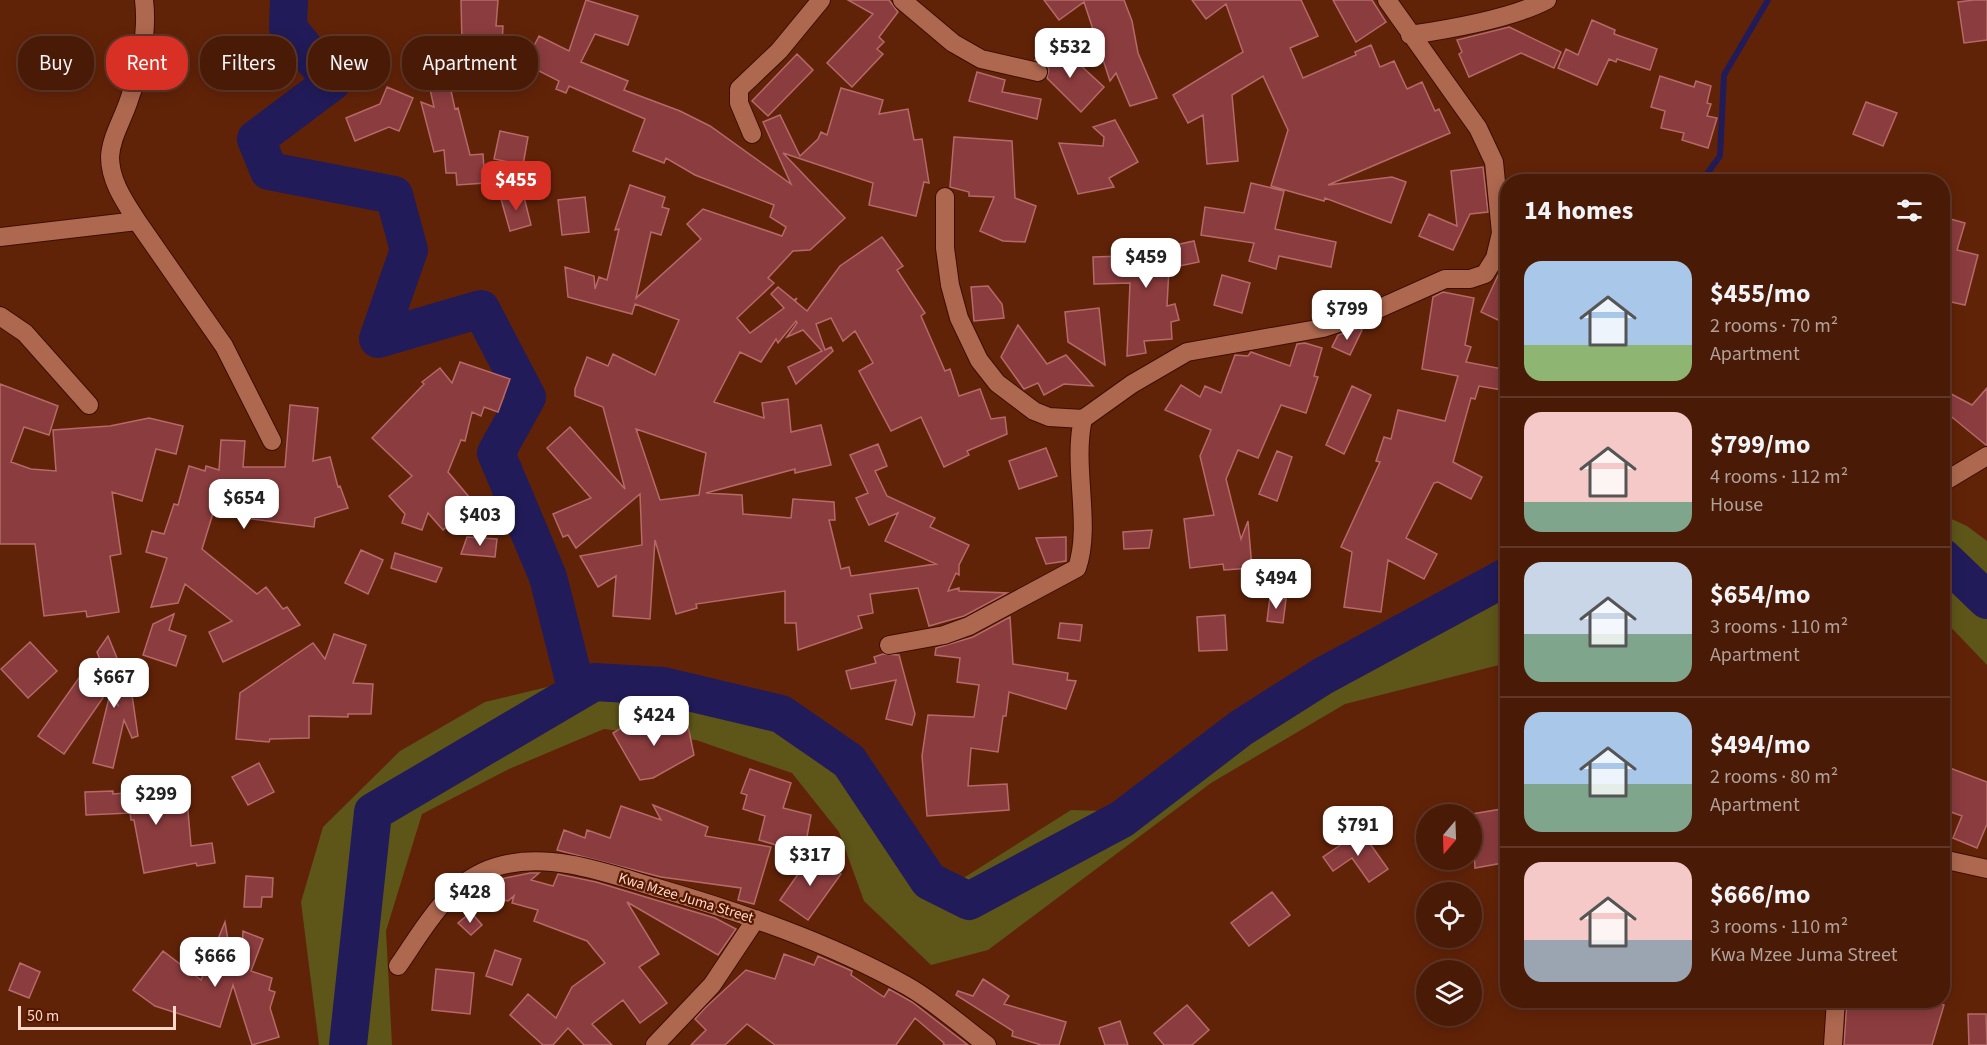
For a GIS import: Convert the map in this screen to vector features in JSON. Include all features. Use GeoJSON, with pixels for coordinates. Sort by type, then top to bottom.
{"type":"FeatureCollection","features":[{"type":"Feature","properties":{"kind":"street"},"geometry":{"type":"LineString","coordinates":[[144,0],[143,40],[137,70],[110,157],[113,177],[137,221],[224,346],[272,441]]}},
{"type":"Feature","properties":{"kind":"street"},"geometry":{"type":"LineString","coordinates":[[752,134],[739,103],[739,89],[779,51],[821,0]]}},
{"type":"Feature","properties":{"kind":"street"},"geometry":{"type":"LineString","coordinates":[[902,0],[953,43],[981,59],[1038,72]]}},
{"type":"Feature","properties":{"kind":"street"},"geometry":{"type":"LineString","coordinates":[[1387,0],[1478,128],[1494,162],[1500,215]]}},
{"type":"Feature","properties":{"kind":"street"},"geometry":{"type":"LineString","coordinates":[[1410,35],[1450,29],[1513,13],[1547,0]]}},
{"type":"Feature","properties":{"kind":"street"},"geometry":{"type":"LineString","coordinates":[[945,197],[945,248],[950,285],[959,318],[979,360],[997,383],[1034,411],[1049,417],[1083,419],[1132,384],[1187,352],[1323,328],[1369,313],[1444,279],[1470,279],[1485,274],[1495,258],[1500,240]]}},
{"type":"Feature","properties":{"kind":"street"},"geometry":{"type":"LineString","coordinates":[[0,237],[137,221]]}},
{"type":"Feature","properties":{"kind":"street"},"geometry":{"type":"LineString","coordinates":[[0,316],[25,333],[89,405]]}},
{"type":"Feature","properties":{"kind":"street"},"geometry":{"type":"LineString","coordinates":[[890,645],[944,634],[969,626],[1077,568],[1081,542],[1078,438],[1083,419]]}},
{"type":"Feature","properties":{"kind":"street"},"geometry":{"type":"LineString","coordinates":[[1950,478],[1987,456]]}},
{"type":"Feature","properties":{"kind":"street"},"geometry":{"type":"LineString","coordinates":[[1950,861],[1987,869]]}},
{"type":"Feature","properties":{"kind":"street","name":"Kwa Mzee Juma Street"},"geometry":{"type":"LineString","coordinates":[[398,966],[437,907],[471,880],[502,865],[553,862],[584,867],[756,919],[906,986],[945,1010],[979,1043]]}},
{"type":"Feature","properties":{"kind":"street"},"geometry":{"type":"LineString","coordinates":[[655,1045],[706,992],[756,919]]}},
{"type":"Feature","properties":{"kind":"street"},"geometry":{"type":"LineString","coordinates":[[1833,1045],[1835,1008]]}},
{"type":"Feature","properties":{"kind":"shaded area"},"geometry":{"type":"Polygon","coordinates":[[[1950,518],[1967,526],[1987,541],[1987,665],[1950,626],[1950,518]]]}},
{"type":"Feature","properties":{"kind":"shaded area"},"geometry":{"type":"Polygon","coordinates":[[[1500,573],[1500,665],[1345,704],[1211,783],[988,950],[931,965],[864,901],[839,832],[792,773],[696,740],[604,729],[509,769],[422,814],[386,931],[392,1045],[319,1045],[301,902],[323,827],[400,751],[485,702],[605,673],[703,687],[839,749],[935,896],[1071,810],[1134,812],[1314,678],[1460,610],[1500,573]]]}},
{"type":"Feature","properties":{"kind":"building"},"geometry":{"type":"Polygon","coordinates":[[[461,0],[498,0],[496,26],[503,26],[502,36],[462,36],[461,0]]]}},
{"type":"Feature","properties":{"kind":"building"},"geometry":{"type":"Polygon","coordinates":[[[586,0],[638,16],[628,45],[595,34],[581,62],[628,81],[624,90],[680,111],[710,126],[791,184],[763,122],[780,115],[800,156],[818,139],[821,132],[827,135],[841,88],[883,100],[879,114],[908,109],[914,140],[922,139],[929,183],[924,182],[916,216],[869,205],[873,183],[783,153],[845,218],[810,250],[793,251],[768,278],[774,283],[737,318],[750,333],[784,308],[771,294],[778,287],[794,300],[797,298],[795,301],[807,311],[840,266],[882,237],[903,266],[897,270],[925,313],[921,316],[945,371],[950,369],[959,396],[980,389],[991,419],[1005,417],[1007,434],[967,451],[969,455],[944,467],[921,417],[891,431],[859,371],[873,363],[855,331],[843,341],[831,318],[816,324],[825,350],[831,347],[833,351],[796,384],[788,367],[822,351],[803,330],[787,337],[797,323],[796,321],[778,343],[776,339],[761,362],[740,352],[714,402],[764,418],[762,403],[788,399],[791,432],[821,425],[831,465],[795,473],[795,469],[706,493],[742,495],[743,514],[791,518],[793,499],[834,502],[835,520],[829,520],[841,569],[849,567],[851,576],[936,564],[885,541],[898,513],[869,525],[856,498],[868,493],[850,455],[878,444],[887,466],[875,471],[887,496],[935,518],[930,527],[969,545],[959,565],[959,575],[956,573],[948,591],[959,588],[959,591],[1007,593],[964,616],[929,626],[918,588],[870,594],[873,613],[858,616],[862,628],[798,650],[796,623],[785,623],[785,591],[696,604],[697,608],[676,614],[655,540],[650,619],[613,616],[616,576],[598,587],[580,556],[642,545],[640,494],[576,548],[568,535],[563,537],[553,514],[591,498],[547,448],[570,427],[625,489],[603,407],[575,396],[575,389],[587,357],[608,366],[613,354],[655,375],[679,320],[635,304],[632,314],[568,297],[565,267],[594,276],[595,289],[599,277],[607,280],[619,229],[615,230],[630,185],[665,197],[662,207],[669,209],[661,235],[651,232],[636,298],[701,239],[687,224],[703,209],[782,236],[786,227],[770,217],[774,205],[695,175],[666,158],[664,163],[633,151],[645,119],[569,86],[566,93],[556,89],[559,81],[538,70],[539,36],[569,51],[586,0]],[[636,429],[660,500],[699,495],[706,453],[636,429]]]}},
{"type":"Feature","properties":{"kind":"building"},"geometry":{"type":"Polygon","coordinates":[[[848,0],[889,0],[898,12],[879,37],[884,42],[877,49],[883,54],[852,87],[827,63],[873,14],[848,0]]]}},
{"type":"Feature","properties":{"kind":"building"},"geometry":{"type":"Polygon","coordinates":[[[1044,0],[1124,0],[1132,21],[1138,53],[1157,98],[1130,106],[1116,73],[1110,81],[1084,2],[1059,20],[1044,0]]]}},
{"type":"Feature","properties":{"kind":"building"},"geometry":{"type":"Polygon","coordinates":[[[1192,0],[1301,0],[1318,36],[1290,48],[1303,78],[1356,55],[1355,52],[1371,45],[1380,67],[1394,61],[1407,89],[1422,82],[1435,111],[1439,109],[1450,133],[1328,185],[1392,177],[1406,182],[1391,223],[1325,198],[1324,201],[1271,186],[1288,130],[1263,76],[1232,95],[1238,161],[1207,164],[1203,115],[1188,123],[1173,95],[1243,52],[1226,4],[1206,19],[1192,0]]]}},
{"type":"Feature","properties":{"kind":"building"},"geometry":{"type":"Polygon","coordinates":[[[1333,0],[1372,0],[1386,22],[1356,42],[1333,0]]]}},
{"type":"Feature","properties":{"kind":"building"},"geometry":{"type":"Polygon","coordinates":[[[1987,0],[1987,40],[1964,43],[1958,2],[1987,0]]]}},
{"type":"Feature","properties":{"kind":"building"},"geometry":{"type":"Polygon","coordinates":[[[1592,20],[1615,30],[1614,34],[1657,49],[1650,70],[1617,59],[1616,62],[1609,59],[1597,85],[1558,68],[1566,49],[1578,55],[1592,20]]]}},
{"type":"Feature","properties":{"kind":"building"},"geometry":{"type":"Polygon","coordinates":[[[1509,27],[1561,52],[1554,68],[1521,53],[1469,77],[1459,54],[1462,52],[1457,40],[1509,27]]]}},
{"type":"Feature","properties":{"kind":"building"},"geometry":{"type":"Polygon","coordinates":[[[1050,45],[1073,68],[1078,63],[1104,87],[1081,112],[1047,78],[1049,69],[1046,64],[1035,60],[1050,45]]]}},
{"type":"Feature","properties":{"kind":"building"},"geometry":{"type":"Polygon","coordinates":[[[797,54],[813,70],[768,116],[752,101],[797,54]]]}},
{"type":"Feature","properties":{"kind":"building"},"geometry":{"type":"Polygon","coordinates":[[[977,72],[1005,80],[1002,92],[1041,99],[1037,119],[969,101],[977,72]]]}},
{"type":"Feature","properties":{"kind":"building"},"geometry":{"type":"Polygon","coordinates":[[[1660,76],[1694,87],[1696,81],[1711,86],[1707,103],[1711,104],[1707,116],[1717,118],[1708,148],[1682,140],[1684,133],[1661,128],[1665,111],[1651,107],[1660,76]]]}},
{"type":"Feature","properties":{"kind":"building"},"geometry":{"type":"Polygon","coordinates":[[[390,88],[413,98],[399,131],[389,127],[355,141],[346,118],[380,104],[386,90],[390,88]]]}},
{"type":"Feature","properties":{"kind":"building"},"geometry":{"type":"Polygon","coordinates":[[[430,90],[451,90],[470,155],[483,154],[485,183],[457,185],[456,173],[446,173],[444,150],[434,152],[421,102],[434,107],[430,90]]]}},
{"type":"Feature","properties":{"kind":"building"},"geometry":{"type":"Polygon","coordinates":[[[1866,102],[1897,113],[1883,146],[1853,134],[1866,102]]]}},
{"type":"Feature","properties":{"kind":"building"},"geometry":{"type":"Polygon","coordinates":[[[1115,120],[1138,162],[1109,178],[1114,187],[1078,194],[1059,143],[1103,146],[1104,137],[1093,127],[1115,120]]]}},
{"type":"Feature","properties":{"kind":"building"},"geometry":{"type":"Polygon","coordinates":[[[500,131],[528,137],[523,165],[494,159],[500,131]]]}},
{"type":"Feature","properties":{"kind":"building"},"geometry":{"type":"Polygon","coordinates":[[[954,137],[1012,141],[1015,198],[1036,206],[1025,242],[1003,241],[980,231],[994,197],[969,196],[969,192],[950,187],[954,137]]]}},
{"type":"Feature","properties":{"kind":"building"},"geometry":{"type":"Polygon","coordinates":[[[1483,167],[1488,212],[1470,214],[1453,250],[1419,236],[1429,214],[1457,226],[1451,171],[1483,167]]]}},
{"type":"Feature","properties":{"kind":"building"},"geometry":{"type":"Polygon","coordinates":[[[1251,183],[1284,191],[1275,229],[1336,242],[1331,267],[1279,256],[1276,269],[1249,261],[1254,243],[1201,235],[1205,207],[1244,213],[1251,183]]]}},
{"type":"Feature","properties":{"kind":"building"},"geometry":{"type":"Polygon","coordinates":[[[523,193],[531,225],[510,231],[501,199],[523,193]]]}},
{"type":"Feature","properties":{"kind":"building"},"geometry":{"type":"Polygon","coordinates":[[[585,197],[589,232],[562,235],[558,200],[585,197]]]}},
{"type":"Feature","properties":{"kind":"building"},"geometry":{"type":"Polygon","coordinates":[[[1950,219],[1965,223],[1957,250],[1978,255],[1965,305],[1950,302],[1950,219]]]}},
{"type":"Feature","properties":{"kind":"building"},"geometry":{"type":"Polygon","coordinates":[[[1194,241],[1199,262],[1169,268],[1167,306],[1175,304],[1179,320],[1171,322],[1172,339],[1144,341],[1146,353],[1127,356],[1130,283],[1094,284],[1093,257],[1124,256],[1123,252],[1157,249],[1194,241]]]}},
{"type":"Feature","properties":{"kind":"building"},"geometry":{"type":"Polygon","coordinates":[[[1500,271],[1500,316],[1498,320],[1481,312],[1500,271]]]}},
{"type":"Feature","properties":{"kind":"building"},"geometry":{"type":"Polygon","coordinates":[[[1222,275],[1250,283],[1242,313],[1214,305],[1222,275]]]}},
{"type":"Feature","properties":{"kind":"building"},"geometry":{"type":"Polygon","coordinates":[[[988,286],[1002,304],[1004,318],[974,321],[971,287],[988,286]]]}},
{"type":"Feature","properties":{"kind":"building"},"geometry":{"type":"Polygon","coordinates":[[[1443,292],[1474,298],[1465,345],[1471,347],[1466,362],[1500,368],[1500,390],[1479,386],[1475,399],[1471,398],[1453,462],[1482,477],[1471,499],[1438,482],[1434,483],[1406,538],[1437,554],[1424,579],[1388,560],[1381,612],[1344,607],[1352,552],[1341,547],[1380,462],[1376,461],[1384,437],[1391,439],[1398,410],[1445,421],[1458,376],[1422,369],[1433,297],[1443,292]]]}},
{"type":"Feature","properties":{"kind":"building"},"geometry":{"type":"Polygon","coordinates":[[[1099,308],[1105,365],[1068,342],[1065,312],[1099,308]]]}},
{"type":"Feature","properties":{"kind":"building"},"geometry":{"type":"Polygon","coordinates":[[[1018,325],[1047,364],[1066,355],[1093,386],[1064,384],[1044,395],[1038,383],[1024,389],[1001,357],[1018,325]]]}},
{"type":"Feature","properties":{"kind":"building"},"geometry":{"type":"Polygon","coordinates":[[[1359,328],[1362,330],[1350,355],[1332,347],[1338,335],[1359,328]]]}},
{"type":"Feature","properties":{"kind":"building"},"geometry":{"type":"Polygon","coordinates":[[[1305,343],[1322,348],[1314,376],[1318,377],[1306,413],[1281,405],[1258,458],[1238,450],[1226,479],[1241,539],[1248,521],[1252,568],[1224,570],[1223,564],[1190,568],[1184,519],[1214,515],[1200,456],[1211,430],[1165,410],[1181,385],[1200,397],[1205,386],[1221,393],[1235,355],[1248,356],[1251,352],[1290,366],[1297,344],[1305,343]]]}},
{"type":"Feature","properties":{"kind":"building"},"geometry":{"type":"Polygon","coordinates":[[[460,362],[510,379],[498,412],[484,407],[481,416],[472,412],[465,441],[461,440],[448,472],[475,504],[443,530],[428,513],[422,530],[402,523],[405,514],[389,496],[412,476],[372,438],[424,384],[422,382],[440,368],[452,383],[460,362]]]}},
{"type":"Feature","properties":{"kind":"building"},"geometry":{"type":"Polygon","coordinates":[[[0,384],[58,406],[49,435],[24,427],[11,462],[31,469],[56,471],[53,430],[110,426],[149,418],[183,426],[176,454],[156,449],[142,501],[112,492],[121,554],[110,556],[119,612],[87,617],[86,611],[44,616],[35,544],[0,544],[0,384]]]}},
{"type":"Feature","properties":{"kind":"building"},"geometry":{"type":"Polygon","coordinates":[[[1352,386],[1371,395],[1344,454],[1326,445],[1352,386]]]}},
{"type":"Feature","properties":{"kind":"building"},"geometry":{"type":"Polygon","coordinates":[[[1987,388],[1987,445],[1950,416],[1950,393],[1972,405],[1987,388]]]}},
{"type":"Feature","properties":{"kind":"building"},"geometry":{"type":"Polygon","coordinates":[[[290,405],[318,408],[313,461],[330,457],[338,487],[340,486],[348,508],[315,518],[314,527],[245,518],[214,510],[202,549],[257,594],[266,587],[283,609],[287,607],[300,625],[223,662],[209,632],[232,621],[185,584],[178,603],[151,607],[167,558],[146,552],[152,531],[164,534],[174,504],[178,505],[189,466],[205,471],[206,466],[219,470],[221,440],[245,441],[243,467],[285,467],[290,405]]]}},
{"type":"Feature","properties":{"kind":"building"},"geometry":{"type":"Polygon","coordinates":[[[1046,448],[1057,476],[1019,489],[1009,461],[1046,448]]]}},
{"type":"Feature","properties":{"kind":"building"},"geometry":{"type":"Polygon","coordinates":[[[1277,451],[1292,457],[1277,501],[1259,494],[1277,451]]]}},
{"type":"Feature","properties":{"kind":"building"},"geometry":{"type":"Polygon","coordinates":[[[1152,530],[1149,548],[1124,549],[1123,532],[1152,530]]]}},
{"type":"Feature","properties":{"kind":"building"},"geometry":{"type":"Polygon","coordinates":[[[467,537],[497,539],[495,557],[461,554],[467,537]]]}},
{"type":"Feature","properties":{"kind":"building"},"geometry":{"type":"Polygon","coordinates":[[[1066,537],[1066,561],[1046,564],[1036,538],[1066,537]]]}},
{"type":"Feature","properties":{"kind":"building"},"geometry":{"type":"Polygon","coordinates":[[[361,550],[383,560],[368,594],[345,583],[361,550]]]}},
{"type":"Feature","properties":{"kind":"building"},"geometry":{"type":"Polygon","coordinates":[[[395,553],[442,568],[436,582],[391,568],[395,553]]]}},
{"type":"Feature","properties":{"kind":"building"},"geometry":{"type":"Polygon","coordinates":[[[1270,597],[1286,599],[1283,623],[1267,621],[1270,597]]]}},
{"type":"Feature","properties":{"kind":"building"},"geometry":{"type":"Polygon","coordinates":[[[174,614],[169,630],[186,636],[176,666],[143,655],[153,624],[174,614]]]}},
{"type":"Feature","properties":{"kind":"building"},"geometry":{"type":"Polygon","coordinates":[[[1225,615],[1227,650],[1199,651],[1197,617],[1225,615]]]}},
{"type":"Feature","properties":{"kind":"building"},"geometry":{"type":"Polygon","coordinates":[[[1010,617],[1013,664],[1068,673],[1067,680],[1076,681],[1066,709],[1009,692],[998,752],[971,748],[968,786],[1007,784],[1009,810],[927,816],[922,756],[928,715],[974,717],[979,685],[957,682],[960,658],[935,655],[936,648],[973,637],[1010,617]]]}},
{"type":"Feature","properties":{"kind":"building"},"geometry":{"type":"Polygon","coordinates":[[[1060,623],[1082,625],[1080,641],[1058,638],[1060,623]]]}},
{"type":"Feature","properties":{"kind":"building"},"geometry":{"type":"Polygon","coordinates":[[[334,634],[366,645],[353,683],[373,684],[371,714],[348,714],[348,717],[309,716],[309,738],[270,739],[269,742],[236,739],[240,693],[313,643],[325,659],[334,634]]]}},
{"type":"Feature","properties":{"kind":"building"},"geometry":{"type":"Polygon","coordinates":[[[108,636],[132,695],[138,736],[132,738],[124,720],[113,768],[93,763],[109,698],[118,705],[112,689],[113,684],[111,687],[97,652],[108,636]]]}},
{"type":"Feature","properties":{"kind":"building"},"geometry":{"type":"Polygon","coordinates":[[[30,642],[57,671],[28,698],[1,669],[30,642]]]}},
{"type":"Feature","properties":{"kind":"building"},"geometry":{"type":"Polygon","coordinates":[[[883,654],[899,655],[915,714],[912,725],[886,719],[896,680],[851,689],[846,671],[876,663],[874,657],[883,654]]]}},
{"type":"Feature","properties":{"kind":"building"},"geometry":{"type":"Polygon","coordinates":[[[81,675],[105,695],[64,754],[38,736],[81,675]]]}},
{"type":"Feature","properties":{"kind":"building"},"geometry":{"type":"Polygon","coordinates":[[[646,712],[658,731],[688,726],[694,755],[653,778],[640,780],[613,733],[646,712]]]}},
{"type":"Feature","properties":{"kind":"building"},"geometry":{"type":"Polygon","coordinates":[[[259,763],[274,792],[248,805],[232,777],[259,763]]]}},
{"type":"Feature","properties":{"kind":"building"},"geometry":{"type":"Polygon","coordinates":[[[1950,768],[1987,782],[1987,824],[1977,848],[1953,838],[1962,816],[1950,812],[1950,768]]]}},
{"type":"Feature","properties":{"kind":"building"},"geometry":{"type":"Polygon","coordinates":[[[750,769],[791,783],[783,808],[811,815],[804,853],[759,840],[765,816],[743,809],[747,795],[741,793],[750,769]]]}},
{"type":"Feature","properties":{"kind":"building"},"geometry":{"type":"Polygon","coordinates":[[[186,788],[191,846],[212,843],[215,863],[197,866],[196,863],[144,873],[134,820],[131,820],[130,813],[86,815],[85,792],[113,791],[113,794],[186,788]]]}},
{"type":"Feature","properties":{"kind":"building"},"geometry":{"type":"Polygon","coordinates":[[[653,805],[708,827],[705,836],[771,847],[754,904],[738,900],[741,888],[661,877],[557,850],[564,830],[585,838],[587,830],[610,838],[621,806],[661,820],[653,805]]]}},
{"type":"Feature","properties":{"kind":"building"},"geometry":{"type":"Polygon","coordinates":[[[1500,809],[1500,863],[1482,867],[1482,812],[1500,809]]]}},
{"type":"Feature","properties":{"kind":"building"},"geometry":{"type":"Polygon","coordinates":[[[1361,831],[1388,869],[1369,882],[1352,858],[1333,871],[1323,857],[1361,831]]]}},
{"type":"Feature","properties":{"kind":"building"},"geometry":{"type":"Polygon","coordinates":[[[812,854],[841,874],[808,920],[780,900],[812,854]]]}},
{"type":"Feature","properties":{"kind":"building"},"geometry":{"type":"Polygon","coordinates":[[[539,873],[531,880],[553,886],[558,874],[596,882],[715,918],[736,929],[718,955],[627,902],[659,954],[639,967],[667,1003],[640,1023],[623,1000],[592,1024],[612,1045],[584,1045],[568,1028],[553,1045],[543,1045],[510,1015],[528,994],[556,1018],[572,987],[605,963],[587,941],[534,921],[538,910],[512,903],[514,896],[508,901],[494,898],[491,881],[539,873]]]}},
{"type":"Feature","properties":{"kind":"building"},"geometry":{"type":"Polygon","coordinates":[[[246,876],[273,878],[272,897],[262,897],[261,907],[244,907],[246,876]]]}},
{"type":"Feature","properties":{"kind":"building"},"geometry":{"type":"Polygon","coordinates":[[[1272,892],[1290,915],[1249,946],[1231,923],[1272,892]]]}},
{"type":"Feature","properties":{"kind":"building"},"geometry":{"type":"Polygon","coordinates":[[[471,912],[482,925],[471,935],[458,923],[471,912]]]}},
{"type":"Feature","properties":{"kind":"building"},"geometry":{"type":"Polygon","coordinates":[[[225,922],[233,970],[241,970],[243,931],[263,939],[251,971],[272,978],[269,990],[275,992],[270,1008],[279,1037],[252,1045],[233,985],[220,1027],[155,1006],[133,990],[163,951],[201,980],[225,922]]]}},
{"type":"Feature","properties":{"kind":"building"},"geometry":{"type":"Polygon","coordinates":[[[495,950],[521,959],[512,985],[486,976],[495,950]]]}},
{"type":"Feature","properties":{"kind":"building"},"geometry":{"type":"Polygon","coordinates":[[[784,954],[814,965],[818,956],[852,971],[851,975],[884,997],[889,989],[912,1002],[968,1045],[943,1045],[944,1043],[915,1018],[896,1045],[775,1045],[747,1024],[725,1045],[691,1045],[706,1030],[695,1019],[705,1008],[746,970],[775,979],[784,954]]]}},
{"type":"Feature","properties":{"kind":"building"},"geometry":{"type":"Polygon","coordinates":[[[20,963],[40,972],[29,998],[9,990],[20,963]]]}},
{"type":"Feature","properties":{"kind":"building"},"geometry":{"type":"Polygon","coordinates":[[[436,969],[474,973],[470,1014],[432,1010],[436,969]]]}},
{"type":"Feature","properties":{"kind":"building"},"geometry":{"type":"Polygon","coordinates":[[[983,979],[1009,996],[1004,1004],[1066,1022],[1059,1045],[1041,1045],[1012,1036],[1013,1031],[956,995],[958,991],[973,996],[983,979]]]}},
{"type":"Feature","properties":{"kind":"building"},"geometry":{"type":"Polygon","coordinates":[[[1187,1005],[1209,1030],[1192,1045],[1164,1045],[1154,1033],[1187,1005]]]}},
{"type":"Feature","properties":{"kind":"building"},"geometry":{"type":"Polygon","coordinates":[[[1846,1008],[1943,1008],[1932,1045],[1844,1045],[1846,1008]]]}},
{"type":"Feature","properties":{"kind":"building"},"geometry":{"type":"Polygon","coordinates":[[[1968,1014],[1986,1014],[1987,1045],[1969,1045],[1968,1014]]]}},
{"type":"Feature","properties":{"kind":"building"},"geometry":{"type":"Polygon","coordinates":[[[1120,1021],[1128,1045],[1105,1045],[1099,1028],[1120,1021]]]}},
{"type":"Feature","properties":{"kind":"waterway"},"geometry":{"type":"LineString","coordinates":[[289,0],[288,28],[332,82],[256,139],[269,171],[394,195],[409,250],[378,339],[481,309],[527,397],[496,453],[548,577],[574,680]]}},
{"type":"Feature","properties":{"kind":"waterway"},"geometry":{"type":"LineString","coordinates":[[1707,174],[1720,156],[1724,75],[1768,0]]}},
{"type":"Feature","properties":{"kind":"waterway"},"geometry":{"type":"LineString","coordinates":[[1950,565],[1987,600]]}},
{"type":"Feature","properties":{"kind":"waterway"},"geometry":{"type":"LineString","coordinates":[[348,1045],[373,812],[594,682],[663,686],[781,714],[849,761],[929,881],[969,901],[1122,819],[1241,728],[1323,676],[1500,580]]}}]}
